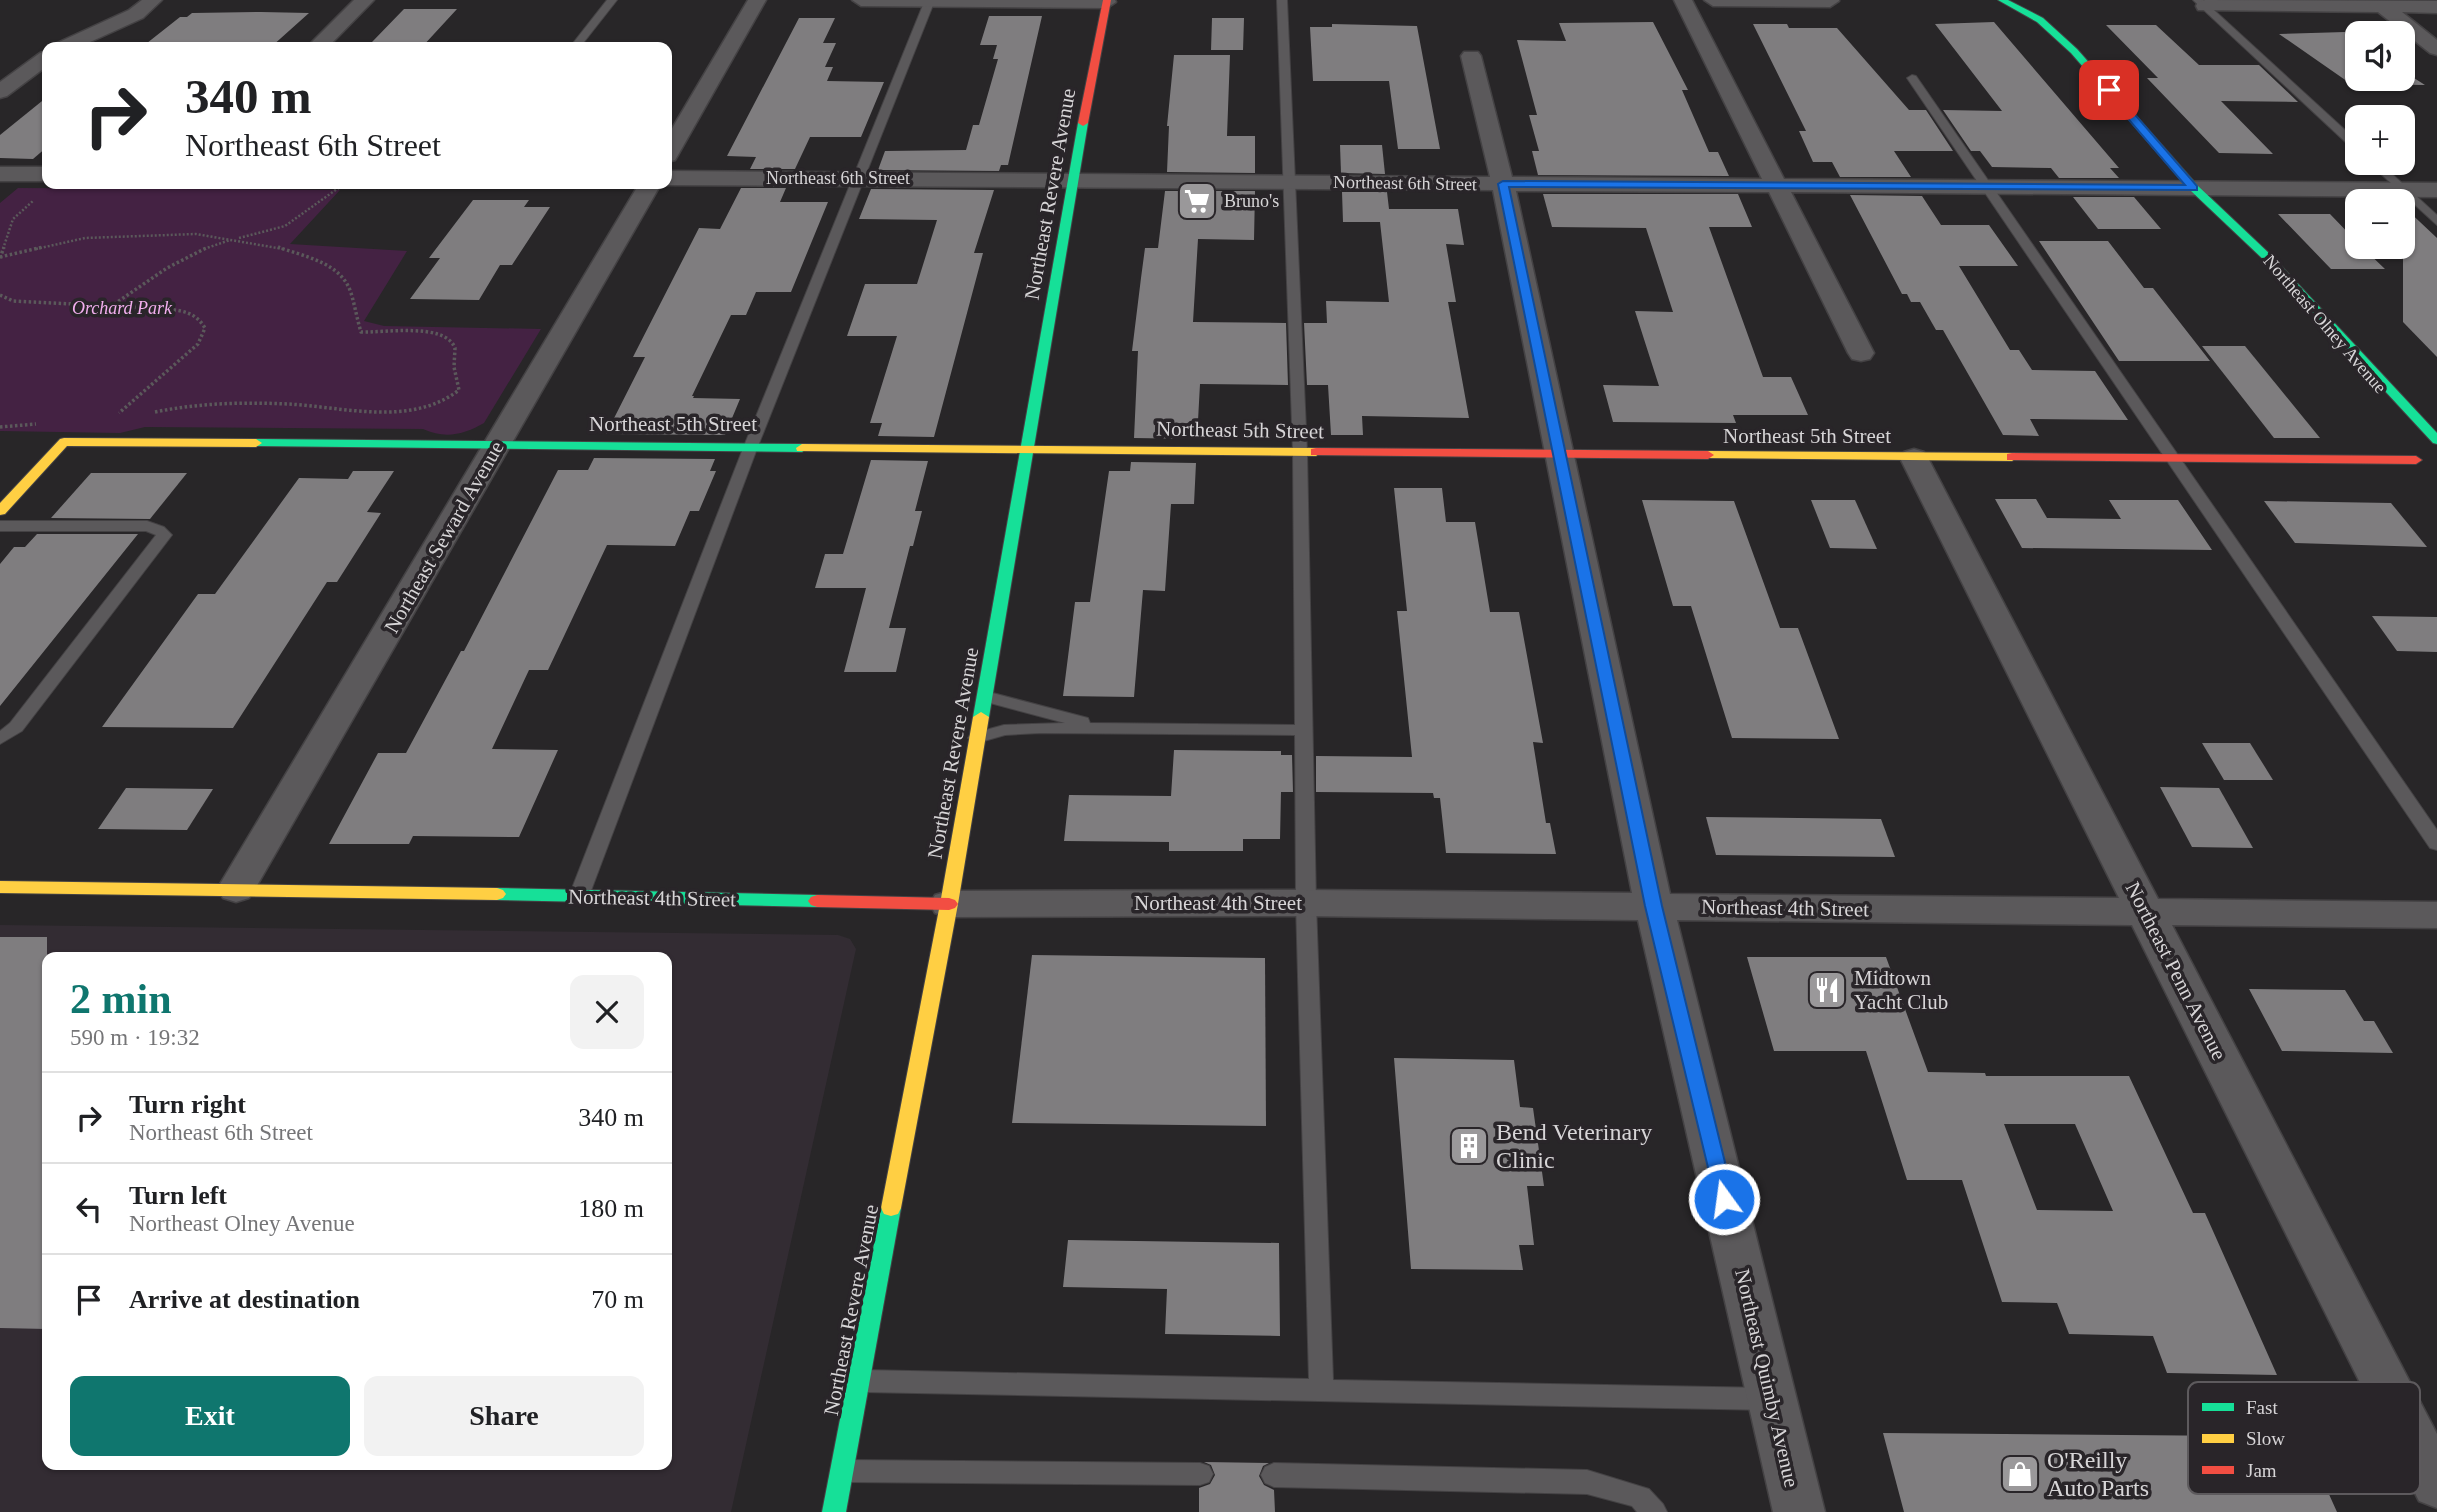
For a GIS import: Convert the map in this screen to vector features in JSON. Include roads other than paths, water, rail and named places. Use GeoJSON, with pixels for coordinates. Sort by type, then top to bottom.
{"type":"FeatureCollection","features":[{"type":"Feature","properties":{"kind":"street"},"geometry":{"type":"LineString","coordinates":[[75,42],[136,14],[153,0]]}},
{"type":"Feature","properties":{"kind":"street"},"geometry":{"type":"LineString","coordinates":[[322,42],[365,0]]}},
{"type":"Feature","properties":{"kind":"street"},"geometry":{"type":"LineString","coordinates":[[672,146],[758,0]]}},
{"type":"Feature","properties":{"kind":"street"},"geometry":{"type":"LineString","coordinates":[[861,0],[1107,1]]}},
{"type":"Feature","properties":{"kind":"street"},"geometry":{"type":"LineString","coordinates":[[1684,0],[1861,353]]}},
{"type":"Feature","properties":{"kind":"street"},"geometry":{"type":"LineString","coordinates":[[1713,0],[1830,1]]}},
{"type":"Feature","properties":{"kind":"street","name":"Northeast Olney Avenue"},"geometry":{"type":"LineString","coordinates":[[2002,0],[2040,20],[2074,51],[2194,188],[2251,241],[2437,440]]}},
{"type":"Feature","properties":{"kind":"street","name":"Northeast Revere Avenue"},"geometry":{"type":"LineString","coordinates":[[834,1512],[949,904],[1072,180],[1107,1]]}},
{"type":"Feature","properties":{"kind":"street"},"geometry":{"type":"LineString","coordinates":[[2202,3],[2437,7]]}},
{"type":"Feature","properties":{"kind":"street"},"geometry":{"type":"LineString","coordinates":[[2378,4],[2437,49]]}},
{"type":"Feature","properties":{"kind":"street","name":"Northeast Quimby Avenue"},"geometry":{"type":"LineString","coordinates":[[1471,56],[1503,184],[1654,906],[1799,1512]]}},
{"type":"Feature","properties":{"kind":"street"},"geometry":{"type":"LineString","coordinates":[[0,92],[42,61]]}},
{"type":"Feature","properties":{"kind":"street"},"geometry":{"type":"LineString","coordinates":[[0,174],[42,183]]}},
{"type":"Feature","properties":{"kind":"street","name":"Northeast 6th Street"},"geometry":{"type":"LineString","coordinates":[[672,178],[2345,189]]}},
{"type":"Feature","properties":{"kind":"street","name":"Northeast Olney Avenue"},"geometry":{"type":"LineString","coordinates":[[2194,188],[2190,203],[2213,229]]}},
{"type":"Feature","properties":{"kind":"street","name":"Northeast Seward Avenue"},"geometry":{"type":"LineString","coordinates":[[236,889],[647,189]]}},
{"type":"Feature","properties":{"kind":"street","name":"Northeast 6th Street"},"geometry":{"type":"LineString","coordinates":[[2415,190],[2437,190]]}},
{"type":"Feature","properties":{"kind":"street"},"geometry":{"type":"LineString","coordinates":[[2400,441],[2430,477]]}},
{"type":"Feature","properties":{"kind":"street","name":"Northeast 5th Street"},"geometry":{"type":"LineString","coordinates":[[0,511],[64,442],[2416,460]]}},
{"type":"Feature","properties":{"kind":"street","name":"Northeast Penn Avenue"},"geometry":{"type":"LineString","coordinates":[[1914,458],[2385,1382]]}},
{"type":"Feature","properties":{"kind":"street","name":"Northeast 4th Street"},"geometry":{"type":"LineString","coordinates":[[0,887],[236,889],[949,904],[1306,903],[2437,915]]}},
{"type":"Feature","properties":{"kind":"street","name":"Northeast Penn Avenue"},"geometry":{"type":"LineString","coordinates":[[2420,1451],[2437,1485]]}},
{"type":"Feature","properties":{"kind":"lane"},"geometry":{"type":"LineString","coordinates":[[579,42],[612,0]]}},
{"type":"Feature","properties":{"kind":"lane"},"geometry":{"type":"LineString","coordinates":[[579,896],[751,446],[930,0]]}},
{"type":"Feature","properties":{"kind":"lane"},"geometry":{"type":"LineString","coordinates":[[1282,0],[1300,452],[1306,903],[1321,1391]]}},
{"type":"Feature","properties":{"kind":"lane"},"geometry":{"type":"LineString","coordinates":[[2202,3],[2345,136]]}},
{"type":"Feature","properties":{"kind":"lane"},"geometry":{"type":"LineString","coordinates":[[1912,78],[2437,844]]}},
{"type":"Feature","properties":{"kind":"lane"},"geometry":{"type":"LineString","coordinates":[[2387,175],[2402,189]]}},
{"type":"Feature","properties":{"kind":"lane"},"geometry":{"type":"LineString","coordinates":[[2415,201],[2437,221]]}},
{"type":"Feature","properties":{"kind":"lane"},"geometry":{"type":"LineString","coordinates":[[0,526],[147,526],[164,535],[16,727],[0,739]]}},
{"type":"Feature","properties":{"kind":"lane"},"geometry":{"type":"LineString","coordinates":[[985,696],[1074,718],[1095,727]]}},
{"type":"Feature","properties":{"kind":"lane"},"geometry":{"type":"LineString","coordinates":[[977,738],[1004,730],[1095,727],[1304,730]]}},
{"type":"Feature","properties":{"kind":"lane"},"geometry":{"type":"LineString","coordinates":[[859,1381],[1773,1399]]}},
{"type":"Feature","properties":{"kind":"lane"},"geometry":{"type":"LineString","coordinates":[[841,1471],[1200,1474]]}},
{"type":"Feature","properties":{"kind":"lane"},"geometry":{"type":"LineString","coordinates":[[1274,1475],[1587,1482],[1640,1497],[1654,1512]]}},
{"type":"Feature","properties":{"kind":"place","name":"Bruno's"},"geometry":{"type":"Point","coordinates":[1197,201]}},
{"type":"Feature","properties":{"kind":"place","name":"Midtown Yacht Club"},"geometry":{"type":"Point","coordinates":[1827,990]}},
{"type":"Feature","properties":{"kind":"place","name":"Bend Veterinary Clinic"},"geometry":{"type":"Point","coordinates":[1469,1146]}},
{"type":"Feature","properties":{"kind":"place","name":"O'Reilly Auto Parts"},"geometry":{"type":"Point","coordinates":[2020,1474]}},
{"type":"Feature","properties":{"kind":"park label","name":"Orchard Park"},"geometry":{"type":"Point","coordinates":[122,308]}}]}
